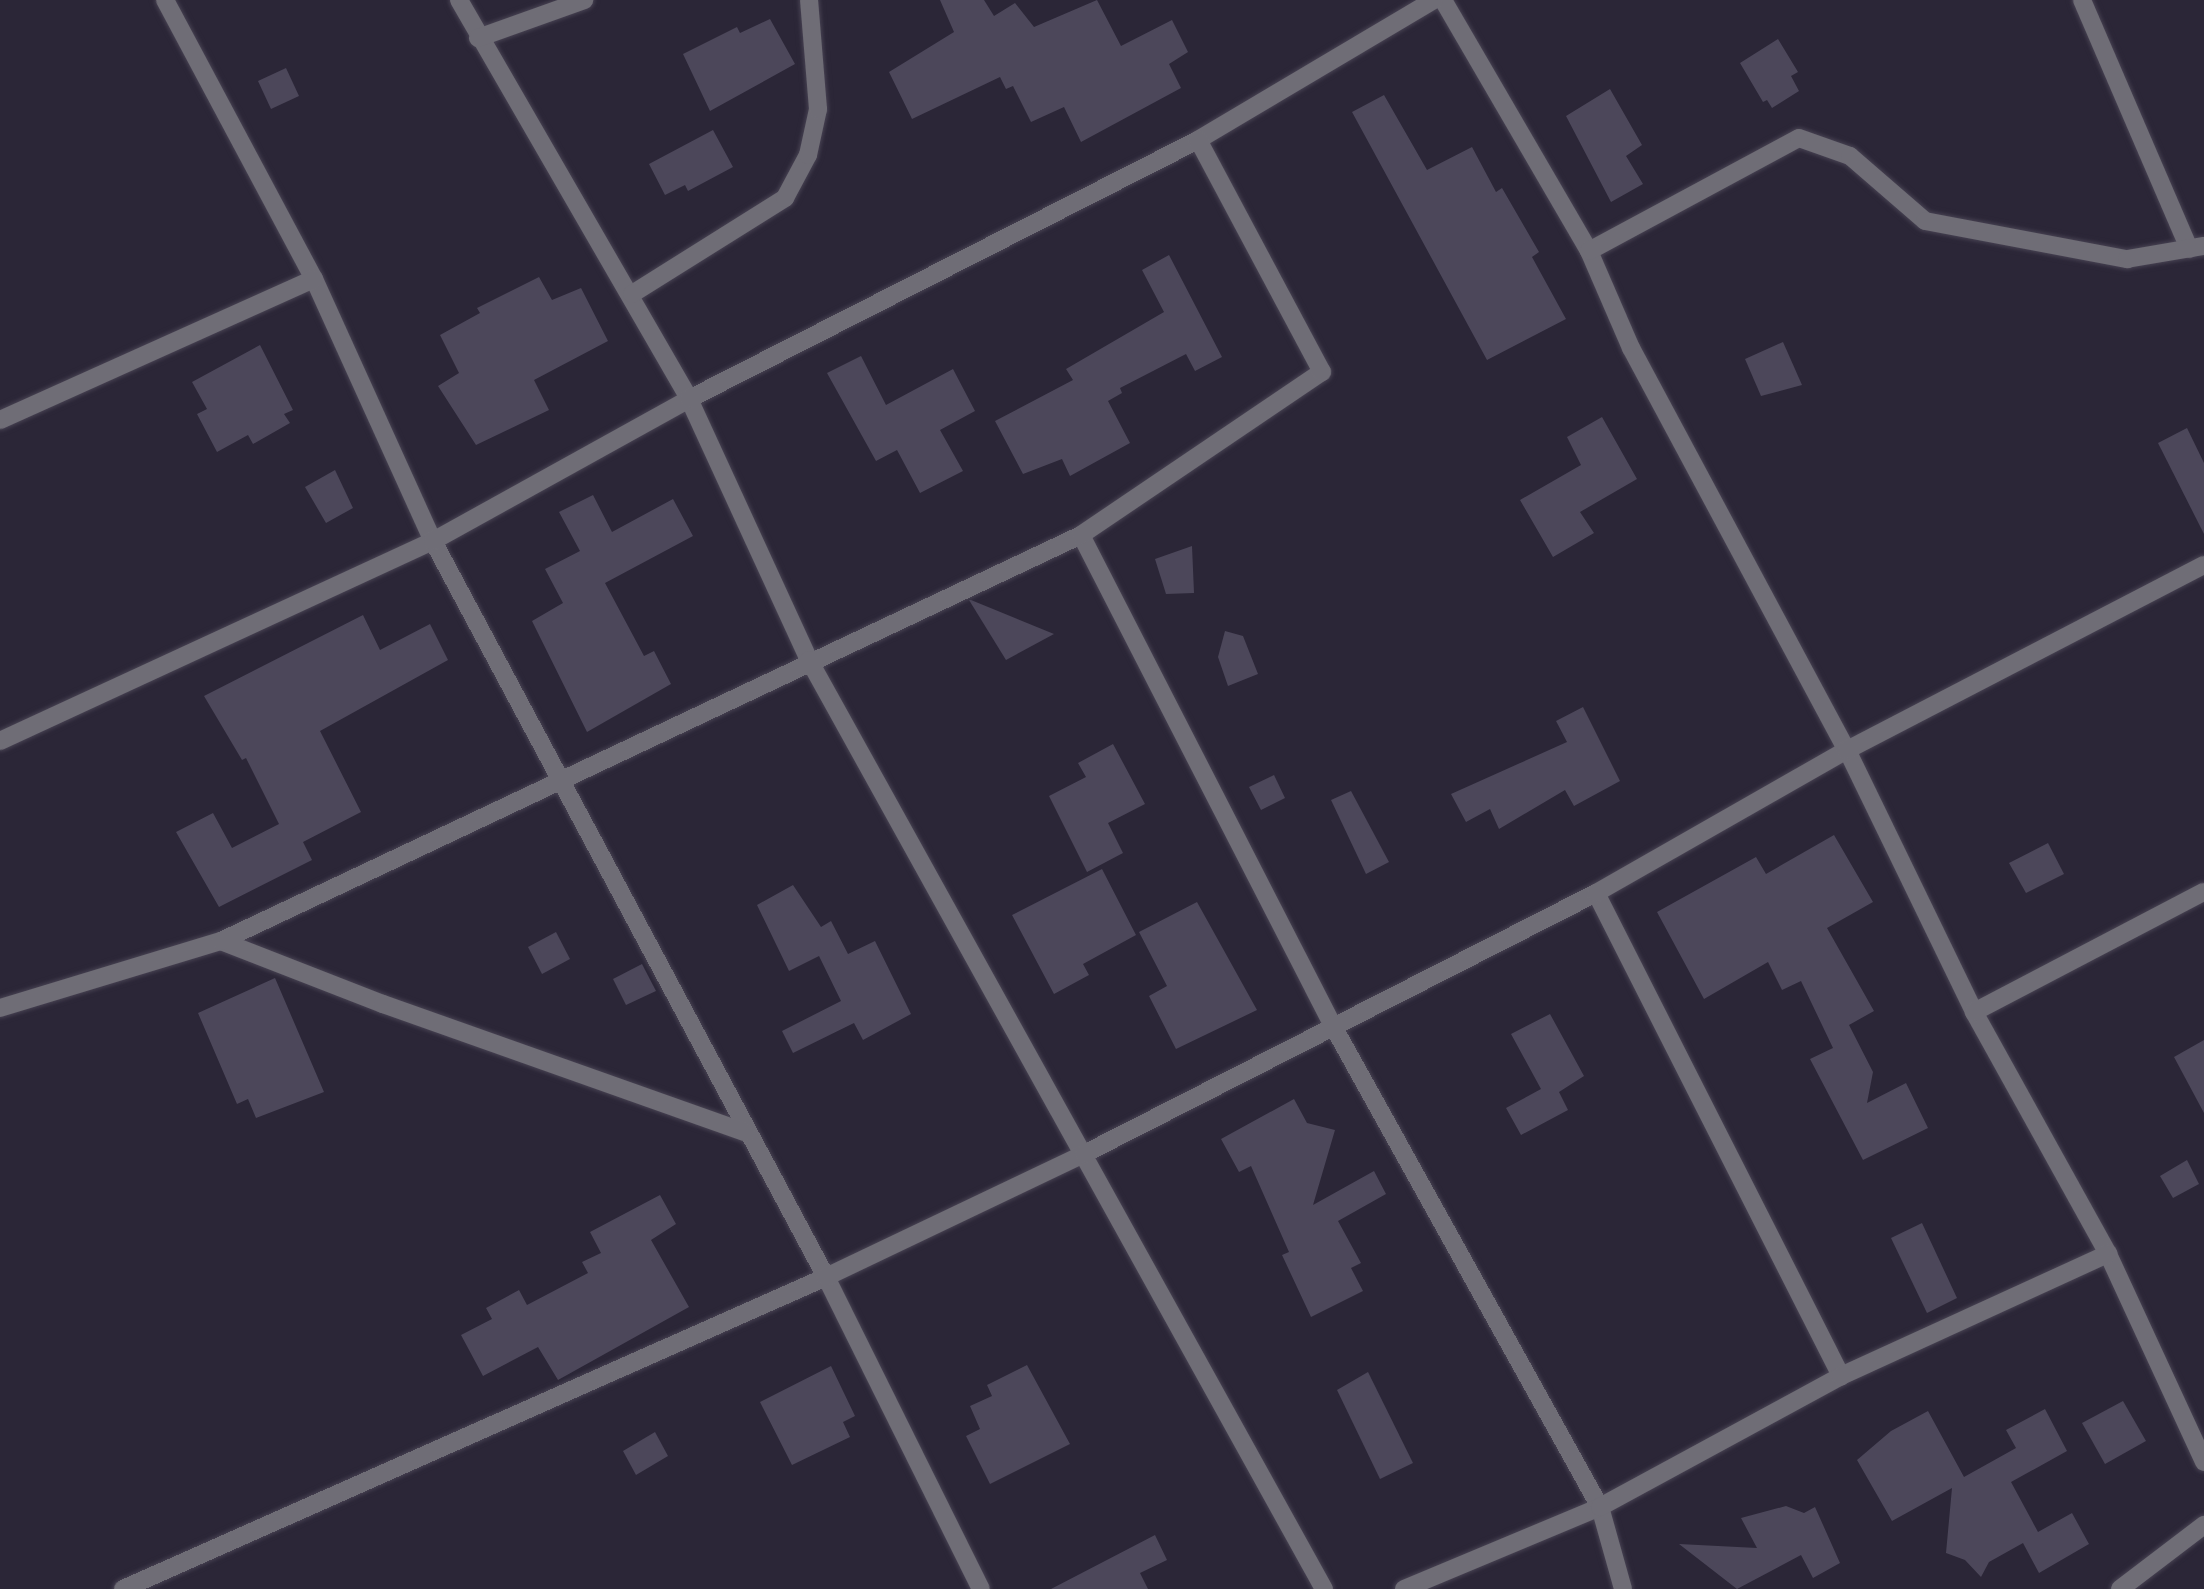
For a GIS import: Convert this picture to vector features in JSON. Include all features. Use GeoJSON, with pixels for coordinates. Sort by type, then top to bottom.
{"type":"FeatureCollection","features":[{"type":"Feature","properties":{"kind":"street"},"geometry":{"type":"LineString","coordinates":[[165,0],[314,279],[433,541],[745,1132],[826,1277],[981,1589]]}},
{"type":"Feature","properties":{"kind":"street"},"geometry":{"type":"LineString","coordinates":[[459,0],[478,38],[632,294],[689,399],[809,660],[1324,1589]]}},
{"type":"Feature","properties":{"kind":"street"},"geometry":{"type":"LineString","coordinates":[[478,38],[584,0]]}},
{"type":"Feature","properties":{"kind":"street"},"geometry":{"type":"LineString","coordinates":[[632,294],[785,198],[808,155],[818,109],[809,0]]}},
{"type":"Feature","properties":{"kind":"street"},"geometry":{"type":"LineString","coordinates":[[0,741],[433,541],[689,399],[1198,140],[1434,0]]}},
{"type":"Feature","properties":{"kind":"street"},"geometry":{"type":"LineString","coordinates":[[1443,0],[1589,251],[1631,348],[1847,750],[1974,1012],[2108,1254],[2204,1461]]}},
{"type":"Feature","properties":{"kind":"street"},"geometry":{"type":"LineString","coordinates":[[1589,251],[1799,138],[1850,156],[1925,221],[2127,259],[2197,247],[2082,0]]}},
{"type":"Feature","properties":{"kind":"street"},"geometry":{"type":"LineString","coordinates":[[0,1008],[221,941],[562,781],[809,660],[1081,535],[1322,372],[1198,140]]}},
{"type":"Feature","properties":{"kind":"street"},"geometry":{"type":"LineString","coordinates":[[0,420],[314,279]]}},
{"type":"Feature","properties":{"kind":"street"},"geometry":{"type":"LineString","coordinates":[[1081,535],[1333,1026],[1600,1507],[1623,1589]]}},
{"type":"Feature","properties":{"kind":"street"},"geometry":{"type":"LineString","coordinates":[[123,1589],[826,1277],[1084,1154],[1596,893],[1847,750],[2204,565]]}},
{"type":"Feature","properties":{"kind":"street"},"geometry":{"type":"LineString","coordinates":[[1974,1012],[2204,892]]}},
{"type":"Feature","properties":{"kind":"street"},"geometry":{"type":"LineString","coordinates":[[1596,893],[1841,1376]]}},
{"type":"Feature","properties":{"kind":"street"},"geometry":{"type":"LineString","coordinates":[[221,941],[383,1004],[745,1132]]}},
{"type":"Feature","properties":{"kind":"street"},"geometry":{"type":"LineString","coordinates":[[1404,1589],[1600,1507],[1841,1376],[2108,1254]]}},
{"type":"Feature","properties":{"kind":"street"},"geometry":{"type":"LineString","coordinates":[[2120,1589],[2204,1525]]}},
{"type":"Feature","properties":{"kind":"building"},"geometry":{"type":"Polygon","coordinates":[[[940,0],[984,0],[994,16],[1015,3],[1034,27],[1097,0],[1121,46],[1172,20],[1188,52],[1169,64],[1181,88],[1081,142],[1064,107],[1031,122],[1013,86],[1006,89],[1000,77],[912,119],[889,72],[954,32],[940,0]]]}},
{"type":"Feature","properties":{"kind":"building"},"geometry":{"type":"Polygon","coordinates":[[[770,19],[795,64],[710,111],[683,54],[737,27],[740,33],[770,19]]]}},
{"type":"Feature","properties":{"kind":"building"},"geometry":{"type":"Polygon","coordinates":[[[1778,39],[1798,72],[1791,76],[1799,91],[1772,108],[1767,100],[1763,102],[1740,63],[1778,39]]]}},
{"type":"Feature","properties":{"kind":"building"},"geometry":{"type":"Polygon","coordinates":[[[286,68],[299,96],[271,109],[258,81],[286,68]]]}},
{"type":"Feature","properties":{"kind":"building"},"geometry":{"type":"Polygon","coordinates":[[[1610,89],[1642,145],[1626,156],[1643,184],[1611,202],[1566,116],[1610,89]]]}},
{"type":"Feature","properties":{"kind":"building"},"geometry":{"type":"Polygon","coordinates":[[[1384,95],[1427,170],[1472,147],[1496,192],[1502,188],[1539,252],[1532,257],[1566,319],[1487,360],[1352,112],[1384,95]]]}},
{"type":"Feature","properties":{"kind":"building"},"geometry":{"type":"Polygon","coordinates":[[[713,130],[733,167],[688,191],[685,185],[665,195],[649,164],[713,130]]]}},
{"type":"Feature","properties":{"kind":"building"},"geometry":{"type":"Polygon","coordinates":[[[1169,255],[1222,357],[1195,371],[1186,354],[1120,388],[1122,393],[1108,401],[1130,443],[1070,476],[1062,459],[1023,474],[995,421],[1073,380],[1066,369],[1164,312],[1142,270],[1169,255]]]}},
{"type":"Feature","properties":{"kind":"building"},"geometry":{"type":"Polygon","coordinates":[[[539,277],[552,300],[581,288],[608,341],[534,380],[549,410],[476,445],[438,386],[459,373],[440,335],[480,313],[477,308],[539,277]]]}},
{"type":"Feature","properties":{"kind":"building"},"geometry":{"type":"Polygon","coordinates":[[[1783,342],[1802,385],[1761,396],[1745,359],[1783,342]]]}},
{"type":"Feature","properties":{"kind":"building"},"geometry":{"type":"Polygon","coordinates":[[[260,345],[293,410],[284,414],[290,423],[253,444],[248,435],[217,452],[197,414],[207,409],[192,382],[260,345]]]}},
{"type":"Feature","properties":{"kind":"building"},"geometry":{"type":"Polygon","coordinates":[[[861,356],[886,405],[953,369],[975,411],[940,430],[963,471],[920,493],[897,450],[876,461],[827,373],[861,356]]]}},
{"type":"Feature","properties":{"kind":"building"},"geometry":{"type":"Polygon","coordinates":[[[1602,417],[1637,479],[1580,512],[1594,533],[1553,557],[1520,500],[1581,465],[1567,437],[1602,417]]]}},
{"type":"Feature","properties":{"kind":"building"},"geometry":{"type":"Polygon","coordinates":[[[2187,428],[2204,463],[2204,534],[2158,443],[2187,428]]]}},
{"type":"Feature","properties":{"kind":"building"},"geometry":{"type":"Polygon","coordinates":[[[335,470],[353,508],[326,523],[305,487],[335,470]]]}},
{"type":"Feature","properties":{"kind":"building"},"geometry":{"type":"Polygon","coordinates":[[[593,495],[612,532],[673,499],[693,536],[605,583],[644,656],[654,651],[671,684],[587,732],[532,621],[563,603],[545,569],[580,551],[559,512],[593,495]]]}},
{"type":"Feature","properties":{"kind":"building"},"geometry":{"type":"Polygon","coordinates":[[[1192,546],[1194,593],[1166,594],[1155,559],[1192,546]]]}},
{"type":"Feature","properties":{"kind":"building"},"geometry":{"type":"Polygon","coordinates":[[[971,600],[1054,634],[1006,660],[971,600]]]}},
{"type":"Feature","properties":{"kind":"building"},"geometry":{"type":"Polygon","coordinates":[[[363,615],[380,650],[430,624],[448,660],[320,731],[361,812],[303,842],[312,860],[219,907],[176,832],[213,813],[232,848],[279,824],[246,758],[242,760],[204,696],[363,615]]]}},
{"type":"Feature","properties":{"kind":"building"},"geometry":{"type":"Polygon","coordinates":[[[1225,631],[1243,636],[1258,674],[1228,686],[1218,657],[1225,631]]]}},
{"type":"Feature","properties":{"kind":"building"},"geometry":{"type":"Polygon","coordinates":[[[1583,707],[1620,781],[1574,806],[1565,790],[1499,829],[1490,809],[1466,822],[1451,794],[1567,742],[1556,721],[1583,707]]]}},
{"type":"Feature","properties":{"kind":"building"},"geometry":{"type":"Polygon","coordinates":[[[1113,744],[1145,804],[1108,823],[1123,853],[1087,872],[1049,796],[1086,777],[1078,763],[1113,744]]]}},
{"type":"Feature","properties":{"kind":"building"},"geometry":{"type":"Polygon","coordinates":[[[1274,775],[1285,798],[1261,810],[1249,787],[1274,775]]]}},
{"type":"Feature","properties":{"kind":"building"},"geometry":{"type":"Polygon","coordinates":[[[1351,791],[1389,862],[1366,874],[1331,800],[1351,791]]]}},
{"type":"Feature","properties":{"kind":"building"},"geometry":{"type":"Polygon","coordinates":[[[1834,835],[1873,902],[1827,928],[1874,1011],[1849,1025],[1873,1072],[1867,1103],[1906,1083],[1928,1128],[1863,1160],[1810,1059],[1833,1048],[1801,981],[1782,990],[1768,962],[1704,999],[1657,912],[1756,857],[1766,874],[1834,835]]]}},
{"type":"Feature","properties":{"kind":"building"},"geometry":{"type":"Polygon","coordinates":[[[2048,843],[2064,874],[2026,893],[2009,863],[2048,843]]]}},
{"type":"Feature","properties":{"kind":"building"},"geometry":{"type":"Polygon","coordinates":[[[1102,869],[1136,935],[1083,964],[1089,975],[1054,994],[1012,915],[1102,869]]]}},
{"type":"Feature","properties":{"kind":"building"},"geometry":{"type":"Polygon","coordinates":[[[793,885],[821,927],[831,921],[848,954],[875,941],[911,1014],[863,1040],[854,1023],[793,1053],[782,1031],[841,1001],[819,956],[789,971],[757,905],[793,885]]]}},
{"type":"Feature","properties":{"kind":"building"},"geometry":{"type":"Polygon","coordinates":[[[1197,902],[1257,1010],[1176,1049],[1149,996],[1167,986],[1139,932],[1197,902]]]}},
{"type":"Feature","properties":{"kind":"building"},"geometry":{"type":"Polygon","coordinates":[[[556,932],[570,959],[542,974],[528,947],[556,932]]]}},
{"type":"Feature","properties":{"kind":"building"},"geometry":{"type":"Polygon","coordinates":[[[642,964],[656,991],[626,1005],[613,979],[642,964]]]}},
{"type":"Feature","properties":{"kind":"building"},"geometry":{"type":"Polygon","coordinates":[[[275,978],[324,1092],[256,1118],[248,1099],[237,1104],[198,1013],[275,978]]]}},
{"type":"Feature","properties":{"kind":"building"},"geometry":{"type":"Polygon","coordinates":[[[1550,1014],[1584,1076],[1559,1092],[1568,1110],[1521,1135],[1506,1108],[1541,1089],[1511,1034],[1550,1014]]]}},
{"type":"Feature","properties":{"kind":"building"},"geometry":{"type":"Polygon","coordinates":[[[2204,1040],[2204,1113],[2174,1057],[2204,1040]]]}},
{"type":"Feature","properties":{"kind":"building"},"geometry":{"type":"Polygon","coordinates":[[[1294,1099],[1307,1123],[1335,1130],[1313,1205],[1374,1171],[1386,1194],[1338,1221],[1361,1263],[1351,1268],[1363,1291],[1311,1317],[1282,1255],[1289,1252],[1251,1166],[1239,1172],[1221,1139],[1294,1099]]]}},
{"type":"Feature","properties":{"kind":"building"},"geometry":{"type":"Polygon","coordinates":[[[2187,1160],[2199,1184],[2173,1198],[2160,1176],[2187,1160]]]}},
{"type":"Feature","properties":{"kind":"building"},"geometry":{"type":"Polygon","coordinates":[[[660,1195],[676,1224],[651,1240],[689,1307],[558,1380],[538,1347],[483,1376],[461,1335],[492,1319],[486,1308],[519,1290],[527,1305],[588,1273],[582,1262],[601,1253],[590,1232],[660,1195]]]}},
{"type":"Feature","properties":{"kind":"building"},"geometry":{"type":"Polygon","coordinates":[[[1922,1223],[1957,1298],[1927,1313],[1891,1238],[1922,1223]]]}},
{"type":"Feature","properties":{"kind":"building"},"geometry":{"type":"Polygon","coordinates":[[[1027,1365],[1070,1444],[990,1484],[966,1436],[980,1429],[970,1406],[992,1396],[987,1385],[1027,1365]]]}},
{"type":"Feature","properties":{"kind":"building"},"geometry":{"type":"Polygon","coordinates":[[[831,1366],[855,1416],[843,1422],[850,1437],[792,1465],[760,1402],[831,1366]]]}},
{"type":"Feature","properties":{"kind":"building"},"geometry":{"type":"Polygon","coordinates":[[[1368,1372],[1413,1463],[1380,1479],[1337,1390],[1368,1372]]]}},
{"type":"Feature","properties":{"kind":"building"},"geometry":{"type":"Polygon","coordinates":[[[2123,1401],[2146,1441],[2105,1464],[2082,1423],[2123,1401]]]}},
{"type":"Feature","properties":{"kind":"building"},"geometry":{"type":"Polygon","coordinates":[[[2045,1409],[2067,1451],[2011,1482],[2038,1532],[2072,1513],[2089,1544],[2039,1573],[2023,1543],[1989,1562],[1981,1577],[1965,1560],[1946,1553],[1952,1488],[1892,1521],[1857,1460],[1891,1431],[1928,1411],[1964,1477],[2016,1448],[2006,1430],[2045,1409]]]}},
{"type":"Feature","properties":{"kind":"building"},"geometry":{"type":"Polygon","coordinates":[[[655,1432],[668,1456],[636,1475],[623,1451],[655,1432]]]}},
{"type":"Feature","properties":{"kind":"building"},"geometry":{"type":"Polygon","coordinates":[[[1786,1506],[1804,1513],[1815,1507],[1840,1563],[1813,1578],[1801,1555],[1737,1589],[1679,1544],[1757,1548],[1741,1518],[1786,1506]]]}},
{"type":"Feature","properties":{"kind":"building"},"geometry":{"type":"Polygon","coordinates":[[[1155,1535],[1167,1560],[1140,1573],[1148,1589],[1051,1589],[1155,1535]]]}}]}
